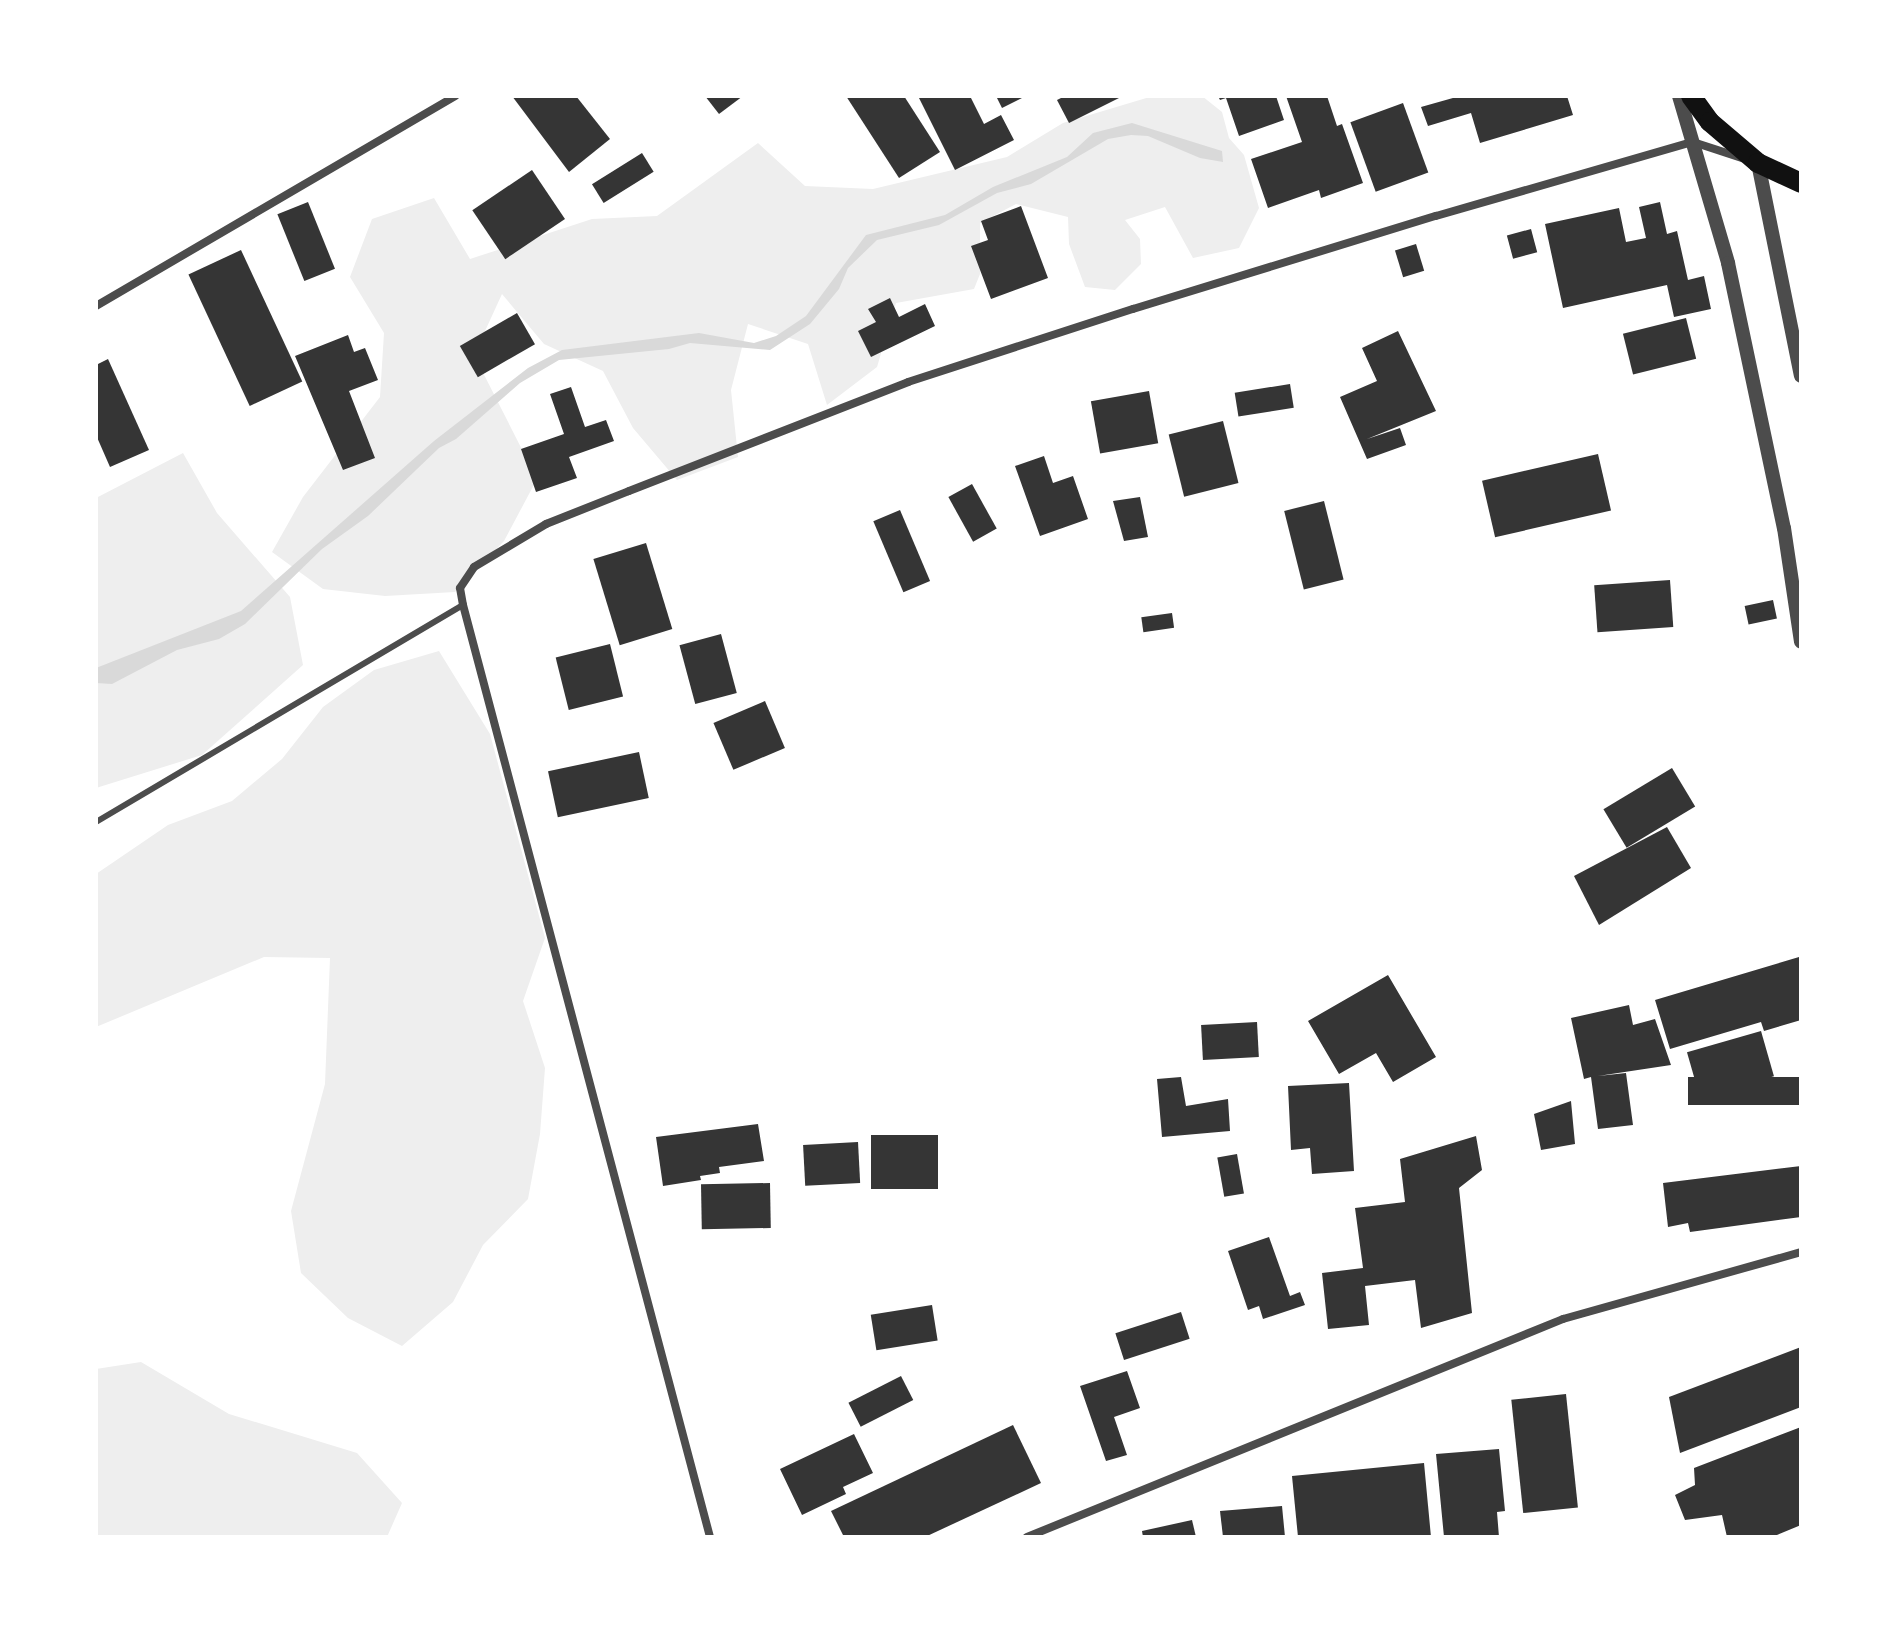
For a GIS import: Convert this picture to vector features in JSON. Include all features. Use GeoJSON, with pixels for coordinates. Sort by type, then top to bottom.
{"type":"FeatureCollection","features":[{"type":"Feature","properties":{"kind":"main road"},"geometry":{"type":"LineString","coordinates":[[1691,96],[1710,122],[1758,163],[1801,183]]}},
{"type":"Feature","properties":{"kind":"street"},"geometry":{"type":"LineString","coordinates":[[96,306],[455,96]]}},
{"type":"Feature","properties":{"kind":"street"},"geometry":{"type":"LineString","coordinates":[[1679,96],[1728,263],[1784,528],[1801,642]]}},
{"type":"Feature","properties":{"kind":"street"},"geometry":{"type":"LineString","coordinates":[[710,1537],[463,605],[460,588],[474,567],[546,524],[908,382],[1421,220],[1693,142],[1758,163],[1801,376]]}},
{"type":"Feature","properties":{"kind":"street"},"geometry":{"type":"LineString","coordinates":[[1027,1537],[1563,1319],[1801,1252]]}},
{"type":"Feature","properties":{"kind":"lane"},"geometry":{"type":"LineString","coordinates":[[96,822],[463,605]]}},
{"type":"Feature","properties":{"kind":"shaded area"},"geometry":{"type":"Polygon","coordinates":[[[1153,96],[1202,96],[1222,112],[1229,138],[1244,155],[1259,208],[1239,248],[1193,258],[1165,207],[1125,220],[1140,239],[1141,264],[1115,290],[1085,287],[1069,244],[1068,217],[1016,204],[980,223],[980,274],[974,289],[896,303],[877,367],[827,405],[808,344],[748,324],[731,390],[738,457],[677,480],[633,428],[603,371],[544,344],[502,294],[474,355],[537,479],[504,541],[455,592],[385,596],[323,589],[272,552],[303,497],[380,397],[384,333],[350,277],[372,219],[434,198],[470,259],[592,219],[657,216],[758,143],[805,186],[873,189],[1007,157],[1063,123],[1153,96]]]}},
{"type":"Feature","properties":{"kind":"shaded area"},"geometry":{"type":"Polygon","coordinates":[[[1132,123],[1222,151],[1223,162],[1200,158],[1148,136],[1108,139],[1031,184],[997,193],[939,225],[877,240],[848,268],[839,289],[810,324],[770,350],[690,343],[669,349],[559,360],[520,383],[456,439],[439,448],[368,516],[322,549],[245,624],[219,639],[177,650],[112,684],[96,683],[96,668],[241,611],[434,441],[528,368],[562,350],[699,333],[754,343],[776,336],[806,316],[866,235],[945,215],[993,187],[1067,157],[1093,133],[1132,123]]]}},
{"type":"Feature","properties":{"kind":"shaded area"},"geometry":{"type":"Polygon","coordinates":[[[183,453],[217,513],[290,597],[303,665],[202,755],[96,788],[96,498],[183,453]]]}},
{"type":"Feature","properties":{"kind":"shaded area"},"geometry":{"type":"Polygon","coordinates":[[[439,651],[490,734],[545,938],[523,1001],[545,1068],[540,1134],[528,1199],[483,1245],[453,1302],[402,1346],[348,1318],[301,1273],[291,1211],[325,1084],[330,958],[264,957],[96,1027],[96,874],[168,825],[232,801],[282,759],[323,707],[374,670],[439,651]]]}},
{"type":"Feature","properties":{"kind":"shaded area"},"geometry":{"type":"Polygon","coordinates":[[[141,1362],[229,1414],[357,1453],[402,1503],[387,1537],[96,1537],[96,1369],[141,1362]]]}},
{"type":"Feature","properties":{"kind":"building"},"geometry":{"type":"Polygon","coordinates":[[[512,96],[576,96],[610,139],[569,172],[512,96]]]}},
{"type":"Feature","properties":{"kind":"building"},"geometry":{"type":"Polygon","coordinates":[[[705,96],[743,96],[719,114],[705,96]]]}},
{"type":"Feature","properties":{"kind":"building"},"geometry":{"type":"Polygon","coordinates":[[[846,96],[904,96],[940,152],[899,178],[846,96]]]}},
{"type":"Feature","properties":{"kind":"building"},"geometry":{"type":"Polygon","coordinates":[[[918,96],[970,96],[984,124],[1001,115],[1014,140],[955,170],[918,96]]]}},
{"type":"Feature","properties":{"kind":"building"},"geometry":{"type":"Polygon","coordinates":[[[996,96],[1026,96],[1002,108],[996,96]]]}},
{"type":"Feature","properties":{"kind":"building"},"geometry":{"type":"Polygon","coordinates":[[[1065,96],[1123,96],[1069,123],[1057,100],[1065,96]]]}},
{"type":"Feature","properties":{"kind":"building"},"geometry":{"type":"Polygon","coordinates":[[[1218,96],[1276,96],[1284,120],[1239,136],[1226,98],[1220,100],[1218,96]]]}},
{"type":"Feature","properties":{"kind":"building"},"geometry":{"type":"Polygon","coordinates":[[[1286,96],[1327,96],[1337,126],[1342,124],[1363,183],[1321,198],[1319,190],[1268,208],[1251,159],[1302,142],[1286,96]]]}},
{"type":"Feature","properties":{"kind":"building"},"geometry":{"type":"Polygon","coordinates":[[[1460,96],[1567,96],[1573,115],[1480,143],[1471,113],[1428,126],[1421,107],[1460,96]]]}},
{"type":"Feature","properties":{"kind":"building"},"geometry":{"type":"Polygon","coordinates":[[[1403,103],[1428,173],[1376,192],[1350,122],[1403,103]]]}},
{"type":"Feature","properties":{"kind":"building"},"geometry":{"type":"Polygon","coordinates":[[[642,153],[654,172],[604,203],[592,184],[642,153]]]}},
{"type":"Feature","properties":{"kind":"building"},"geometry":{"type":"Polygon","coordinates":[[[532,170],[565,219],[505,259],[472,210],[532,170]]]}},
{"type":"Feature","properties":{"kind":"building"},"geometry":{"type":"Polygon","coordinates":[[[308,202],[335,269],[304,281],[277,214],[308,202]]]}},
{"type":"Feature","properties":{"kind":"building"},"geometry":{"type":"Polygon","coordinates":[[[1660,202],[1667,234],[1677,231],[1688,280],[1704,276],[1711,309],[1674,317],[1667,285],[1563,308],[1545,224],[1619,208],[1626,242],[1646,238],[1639,207],[1660,202]]]}},
{"type":"Feature","properties":{"kind":"building"},"geometry":{"type":"Polygon","coordinates":[[[1021,206],[1048,278],[991,299],[971,246],[988,240],[981,221],[1021,206]]]}},
{"type":"Feature","properties":{"kind":"building"},"geometry":{"type":"Polygon","coordinates":[[[1531,229],[1537,252],[1513,259],[1507,235],[1531,229]]]}},
{"type":"Feature","properties":{"kind":"building"},"geometry":{"type":"Polygon","coordinates":[[[1416,244],[1424,271],[1403,277],[1395,250],[1416,244]]]}},
{"type":"Feature","properties":{"kind":"building"},"geometry":{"type":"Polygon","coordinates":[[[241,250],[302,381],[250,406],[188,275],[241,250]]]}},
{"type":"Feature","properties":{"kind":"building"},"geometry":{"type":"Polygon","coordinates":[[[890,298],[899,317],[925,304],[935,326],[871,357],[858,331],[876,322],[868,309],[890,298]]]}},
{"type":"Feature","properties":{"kind":"building"},"geometry":{"type":"Polygon","coordinates":[[[517,313],[535,344],[478,377],[460,346],[517,313]]]}},
{"type":"Feature","properties":{"kind":"building"},"geometry":{"type":"Polygon","coordinates":[[[1686,318],[1696,359],[1633,374],[1623,334],[1686,318]]]}},
{"type":"Feature","properties":{"kind":"building"},"geometry":{"type":"Polygon","coordinates":[[[1398,331],[1436,411],[1367,439],[1400,428],[1406,445],[1367,459],[1340,397],[1377,381],[1362,348],[1398,331]]]}},
{"type":"Feature","properties":{"kind":"building"},"geometry":{"type":"Polygon","coordinates":[[[348,335],[354,352],[365,348],[378,380],[349,391],[375,458],[343,470],[295,356],[348,335]]]}},
{"type":"Feature","properties":{"kind":"building"},"geometry":{"type":"Polygon","coordinates":[[[108,359],[149,450],[110,467],[96,435],[96,365],[108,359]]]}},
{"type":"Feature","properties":{"kind":"building"},"geometry":{"type":"Polygon","coordinates":[[[1290,384],[1294,408],[1238,416],[1235,393],[1290,384]]]}},
{"type":"Feature","properties":{"kind":"building"},"geometry":{"type":"Polygon","coordinates":[[[571,387],[585,427],[606,420],[614,441],[569,457],[577,478],[536,492],[521,449],[564,434],[550,394],[571,387]]]}},
{"type":"Feature","properties":{"kind":"building"},"geometry":{"type":"Polygon","coordinates":[[[1149,391],[1158,443],[1100,453],[1091,401],[1149,391]]]}},
{"type":"Feature","properties":{"kind":"building"},"geometry":{"type":"Polygon","coordinates":[[[1223,421],[1238,483],[1184,497],[1169,435],[1223,421]]]}},
{"type":"Feature","properties":{"kind":"building"},"geometry":{"type":"Polygon","coordinates":[[[1598,454],[1611,511],[1495,537],[1482,481],[1598,454]]]}},
{"type":"Feature","properties":{"kind":"building"},"geometry":{"type":"Polygon","coordinates":[[[1044,456],[1053,483],[1073,476],[1088,519],[1040,536],[1015,466],[1044,456]]]}},
{"type":"Feature","properties":{"kind":"building"},"geometry":{"type":"Polygon","coordinates":[[[972,484],[997,529],[973,542],[948,497],[972,484]]]}},
{"type":"Feature","properties":{"kind":"building"},"geometry":{"type":"Polygon","coordinates":[[[1140,497],[1148,537],[1124,541],[1113,501],[1140,497]]]}},
{"type":"Feature","properties":{"kind":"building"},"geometry":{"type":"Polygon","coordinates":[[[1324,501],[1344,580],[1304,590],[1284,511],[1324,501]]]}},
{"type":"Feature","properties":{"kind":"building"},"geometry":{"type":"Polygon","coordinates":[[[900,510],[930,581],[903,592],[873,521],[900,510]]]}},
{"type":"Feature","properties":{"kind":"building"},"geometry":{"type":"Polygon","coordinates":[[[646,543],[672,629],[620,645],[593,559],[646,543]]]}},
{"type":"Feature","properties":{"kind":"building"},"geometry":{"type":"Polygon","coordinates":[[[1670,580],[1673,627],[1597,632],[1594,585],[1670,580]]]}},
{"type":"Feature","properties":{"kind":"building"},"geometry":{"type":"Polygon","coordinates":[[[1773,600],[1777,619],[1749,625],[1745,606],[1773,600]]]}},
{"type":"Feature","properties":{"kind":"building"},"geometry":{"type":"Polygon","coordinates":[[[1172,613],[1174,628],[1143,632],[1141,617],[1172,613]]]}},
{"type":"Feature","properties":{"kind":"building"},"geometry":{"type":"Polygon","coordinates":[[[721,634],[737,693],[695,704],[679,645],[721,634]]]}},
{"type":"Feature","properties":{"kind":"building"},"geometry":{"type":"Polygon","coordinates":[[[610,644],[623,696],[569,710],[556,658],[610,644]]]}},
{"type":"Feature","properties":{"kind":"building"},"geometry":{"type":"Polygon","coordinates":[[[765,701],[785,748],[733,770],[713,723],[765,701]]]}},
{"type":"Feature","properties":{"kind":"building"},"geometry":{"type":"Polygon","coordinates":[[[639,752],[649,798],[558,817],[548,771],[639,752]]]}},
{"type":"Feature","properties":{"kind":"building"},"geometry":{"type":"Polygon","coordinates":[[[1672,768],[1695,807],[1627,848],[1603,809],[1672,768]]]}},
{"type":"Feature","properties":{"kind":"building"},"geometry":{"type":"Polygon","coordinates":[[[1667,827],[1691,868],[1599,925],[1574,876],[1667,827]]]}},
{"type":"Feature","properties":{"kind":"building"},"geometry":{"type":"Polygon","coordinates":[[[1799,957],[1801,1020],[1764,1031],[1761,1022],[1670,1049],[1655,1000],[1799,957]]]}},
{"type":"Feature","properties":{"kind":"building"},"geometry":{"type":"Polygon","coordinates":[[[1388,975],[1436,1057],[1393,1082],[1376,1053],[1339,1074],[1308,1021],[1388,975]]]}},
{"type":"Feature","properties":{"kind":"building"},"geometry":{"type":"Polygon","coordinates":[[[1629,1005],[1633,1025],[1655,1019],[1671,1065],[1598,1076],[1626,1073],[1633,1125],[1598,1129],[1591,1077],[1584,1079],[1571,1018],[1629,1005]]]}},
{"type":"Feature","properties":{"kind":"building"},"geometry":{"type":"Polygon","coordinates":[[[1257,1022],[1259,1057],[1203,1060],[1201,1025],[1257,1022]]]}},
{"type":"Feature","properties":{"kind":"building"},"geometry":{"type":"Polygon","coordinates":[[[1761,1031],[1774,1076],[1700,1097],[1687,1052],[1761,1031]]]}},
{"type":"Feature","properties":{"kind":"building"},"geometry":{"type":"Polygon","coordinates":[[[1181,1077],[1186,1106],[1228,1099],[1230,1131],[1162,1137],[1157,1079],[1181,1077]]]}},
{"type":"Feature","properties":{"kind":"building"},"geometry":{"type":"Polygon","coordinates":[[[1688,1077],[1801,1077],[1801,1105],[1688,1105],[1688,1077]]]}},
{"type":"Feature","properties":{"kind":"building"},"geometry":{"type":"Polygon","coordinates":[[[1349,1083],[1354,1171],[1312,1174],[1310,1148],[1291,1150],[1288,1086],[1349,1083]]]}},
{"type":"Feature","properties":{"kind":"building"},"geometry":{"type":"Polygon","coordinates":[[[1571,1101],[1575,1144],[1541,1150],[1534,1114],[1571,1101]]]}},
{"type":"Feature","properties":{"kind":"building"},"geometry":{"type":"Polygon","coordinates":[[[758,1124],[764,1161],[719,1167],[720,1173],[700,1176],[701,1180],[663,1186],[656,1137],[758,1124]]]}},
{"type":"Feature","properties":{"kind":"building"},"geometry":{"type":"Polygon","coordinates":[[[871,1135],[938,1135],[938,1189],[871,1189],[871,1135]]]}},
{"type":"Feature","properties":{"kind":"building"},"geometry":{"type":"Polygon","coordinates":[[[1476,1136],[1482,1170],[1459,1188],[1472,1313],[1421,1328],[1415,1280],[1365,1286],[1369,1325],[1328,1329],[1322,1273],[1363,1268],[1355,1208],[1405,1202],[1400,1159],[1476,1136]]]}},
{"type":"Feature","properties":{"kind":"building"},"geometry":{"type":"Polygon","coordinates":[[[858,1142],[860,1183],[805,1186],[803,1145],[858,1142]]]}},
{"type":"Feature","properties":{"kind":"building"},"geometry":{"type":"Polygon","coordinates":[[[1237,1154],[1244,1193],[1224,1197],[1217,1157],[1237,1154]]]}},
{"type":"Feature","properties":{"kind":"building"},"geometry":{"type":"Polygon","coordinates":[[[1801,1166],[1801,1217],[1690,1232],[1688,1223],[1668,1227],[1663,1183],[1801,1166]]]}},
{"type":"Feature","properties":{"kind":"building"},"geometry":{"type":"Polygon","coordinates":[[[770,1183],[771,1228],[702,1229],[701,1184],[770,1183]]]}},
{"type":"Feature","properties":{"kind":"building"},"geometry":{"type":"Polygon","coordinates":[[[1269,1237],[1290,1296],[1300,1292],[1305,1305],[1263,1319],[1259,1306],[1248,1310],[1228,1251],[1269,1237]]]}},
{"type":"Feature","properties":{"kind":"building"},"geometry":{"type":"Polygon","coordinates":[[[932,1305],[938,1341],[876,1350],[871,1315],[932,1305]]]}},
{"type":"Feature","properties":{"kind":"building"},"geometry":{"type":"Polygon","coordinates":[[[1181,1312],[1190,1339],[1124,1360],[1115,1333],[1181,1312]]]}},
{"type":"Feature","properties":{"kind":"building"},"geometry":{"type":"Polygon","coordinates":[[[1801,1347],[1801,1407],[1680,1453],[1669,1397],[1801,1347]]]}},
{"type":"Feature","properties":{"kind":"building"},"geometry":{"type":"Polygon","coordinates":[[[1127,1371],[1140,1408],[1114,1417],[1127,1455],[1106,1461],[1080,1386],[1127,1371]]]}},
{"type":"Feature","properties":{"kind":"building"},"geometry":{"type":"Polygon","coordinates":[[[901,1376],[913,1400],[861,1427],[848,1403],[901,1376]]]}},
{"type":"Feature","properties":{"kind":"building"},"geometry":{"type":"Polygon","coordinates":[[[1566,1394],[1578,1507],[1523,1513],[1511,1400],[1566,1394]]]}},
{"type":"Feature","properties":{"kind":"building"},"geometry":{"type":"Polygon","coordinates":[[[1013,1425],[1041,1483],[925,1537],[844,1537],[831,1511],[1013,1425]]]}},
{"type":"Feature","properties":{"kind":"building"},"geometry":{"type":"Polygon","coordinates":[[[1801,1427],[1801,1525],[1772,1537],[1727,1537],[1722,1515],[1685,1520],[1675,1495],[1695,1485],[1694,1468],[1801,1427]]]}},
{"type":"Feature","properties":{"kind":"building"},"geometry":{"type":"Polygon","coordinates":[[[854,1434],[873,1473],[843,1487],[846,1494],[802,1515],[780,1469],[854,1434]]]}},
{"type":"Feature","properties":{"kind":"building"},"geometry":{"type":"Polygon","coordinates":[[[1499,1449],[1505,1511],[1497,1512],[1499,1537],[1444,1537],[1436,1454],[1499,1449]]]}},
{"type":"Feature","properties":{"kind":"building"},"geometry":{"type":"Polygon","coordinates":[[[1424,1463],[1431,1537],[1298,1537],[1292,1476],[1424,1463]]]}},
{"type":"Feature","properties":{"kind":"building"},"geometry":{"type":"Polygon","coordinates":[[[1282,1506],[1285,1537],[1223,1537],[1220,1511],[1282,1506]]]}},
{"type":"Feature","properties":{"kind":"building"},"geometry":{"type":"Polygon","coordinates":[[[1192,1520],[1196,1537],[1143,1537],[1142,1531],[1192,1520]]]}}]}
